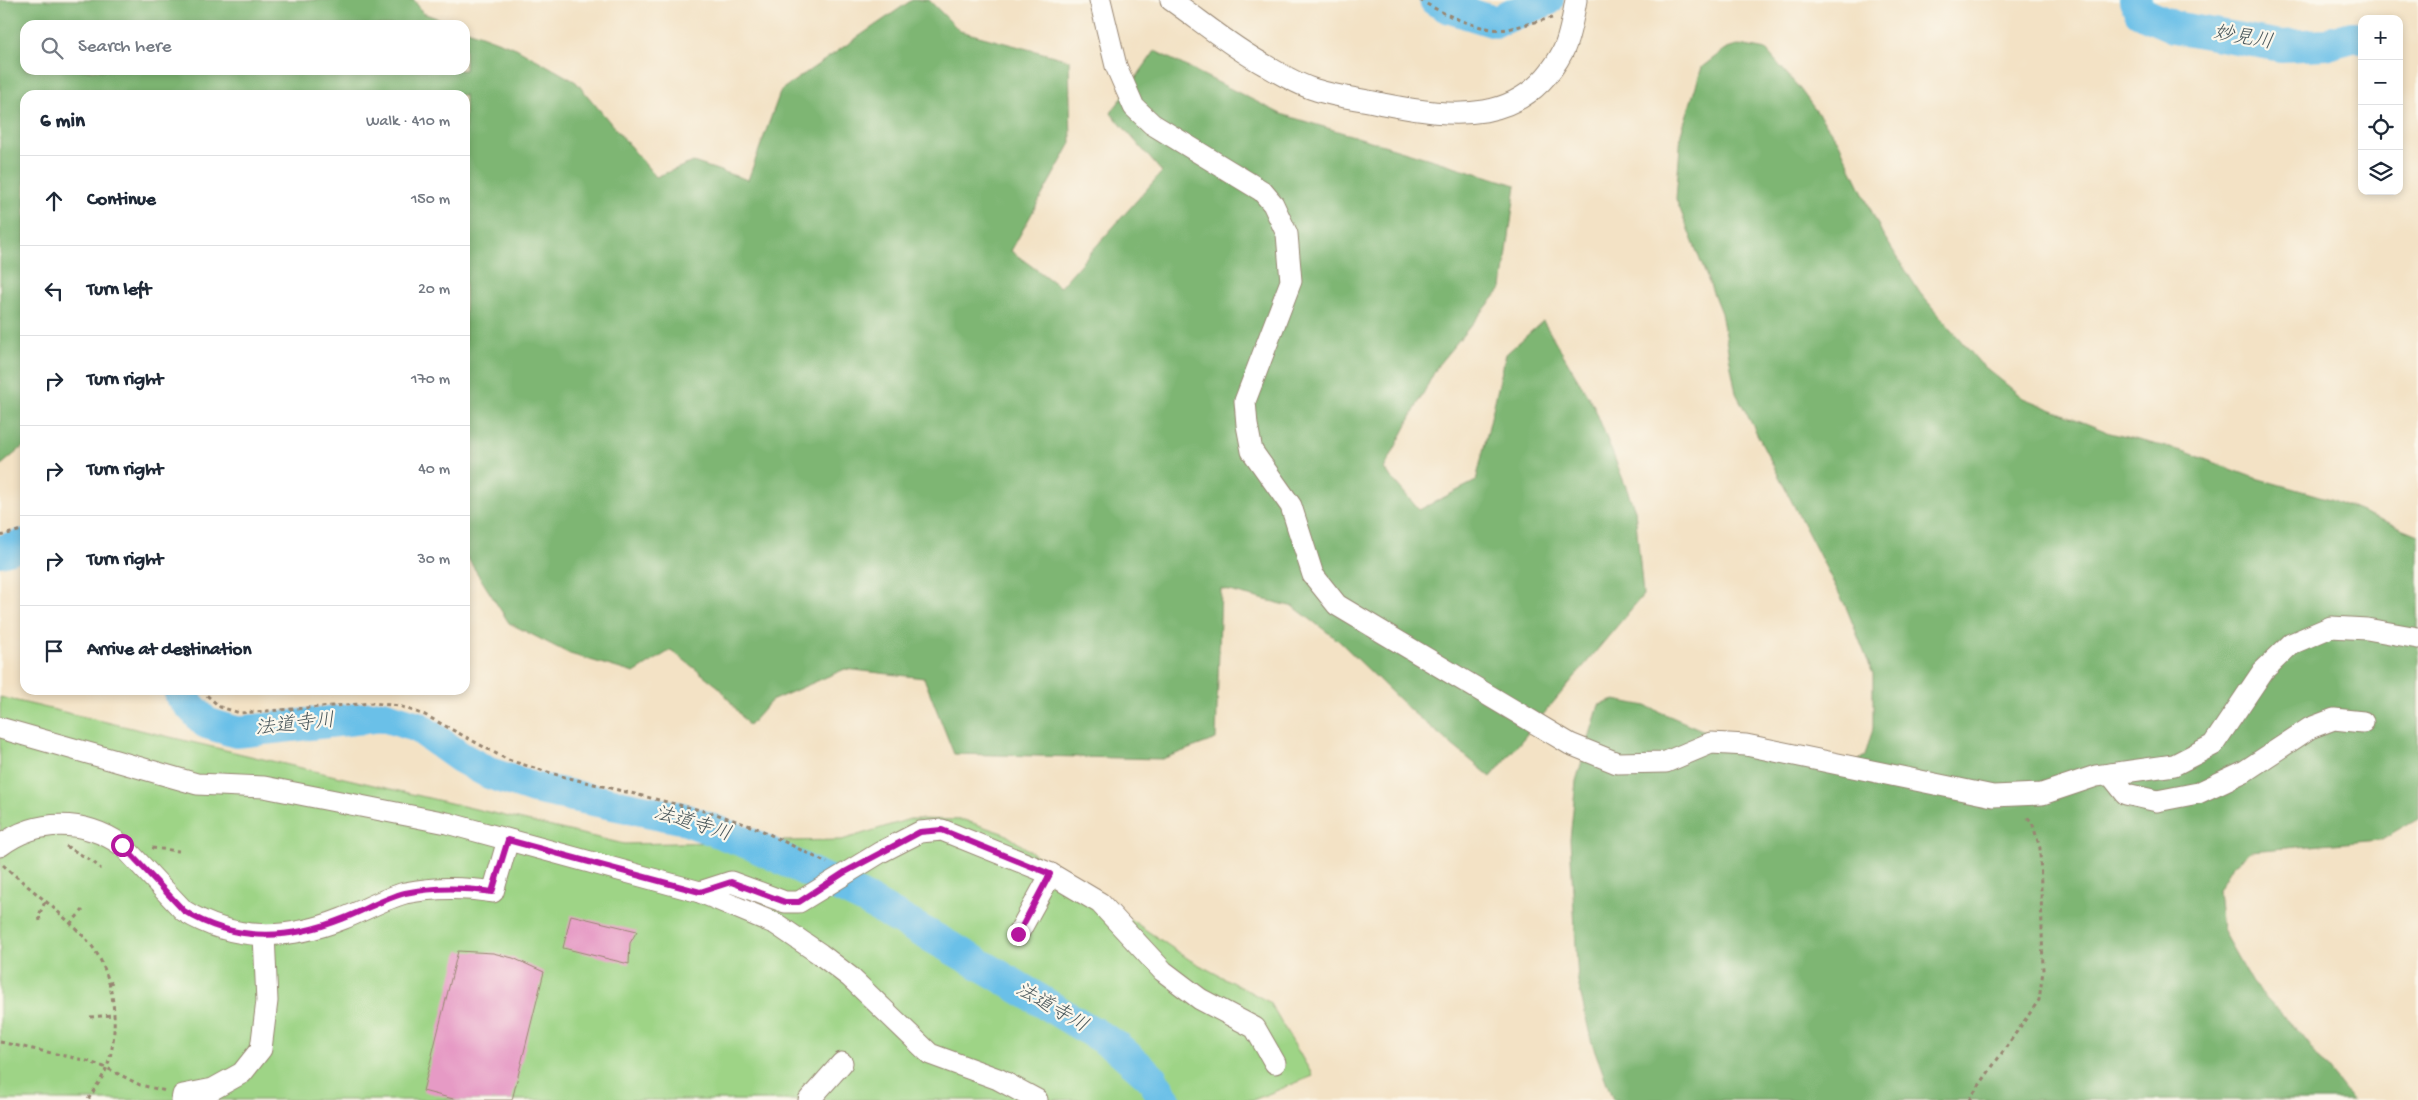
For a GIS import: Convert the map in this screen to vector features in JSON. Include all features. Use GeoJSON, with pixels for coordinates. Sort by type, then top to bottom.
{"type":"FeatureCollection","features":[{"type":"Feature","properties":{"kind":"street"},"geometry":{"type":"LineString","coordinates":[[1100,0],[1116,66],[1134,107],[1152,124],[1262,191],[1273,204],[1287,234],[1291,280],[1245,401],[1252,451],[1291,506],[1313,575],[1336,605],[1570,744],[1617,763],[1666,762],[1711,743],[1746,745],[1993,796],[2042,794],[2096,776],[2174,765],[2213,745],[2263,671],[2291,644],[2331,627],[2367,629],[2418,638]]}},
{"type":"Feature","properties":{"kind":"street"},"geometry":{"type":"LineString","coordinates":[[1171,0],[1263,65],[1316,90],[1399,107],[1471,114],[1489,112],[1513,103],[1532,91],[1546,76],[1564,50],[1575,6]]}},
{"type":"Feature","properties":{"kind":"street"},"geometry":{"type":"LineString","coordinates":[[2110,774],[2126,794],[2157,801],[2165,800],[2198,793],[2244,771],[2310,728],[2334,719],[2362,722]]}},
{"type":"Feature","properties":{"kind":"street"},"geometry":{"type":"LineString","coordinates":[[0,728],[197,784],[264,787],[446,823],[700,892],[776,924],[820,954],[850,977],[930,1054],[998,1079],[1037,1100]]}},
{"type":"Feature","properties":{"kind":"street"},"geometry":{"type":"LineString","coordinates":[[0,846],[27,831],[58,824],[78,826],[110,837],[138,861],[184,911],[210,924],[264,936],[294,934],[321,927],[404,894],[454,887],[492,892],[508,840]]}},
{"type":"Feature","properties":{"kind":"street"},"geometry":{"type":"LineString","coordinates":[[700,892],[731,882],[785,902],[799,902],[844,873],[920,832],[942,830],[1050,874],[1100,903],[1163,971],[1200,998],[1255,1028],[1275,1063]]}},
{"type":"Feature","properties":{"kind":"street"},"geometry":{"type":"LineString","coordinates":[[1018,934],[1050,874]]}},
{"type":"Feature","properties":{"kind":"street"},"geometry":{"type":"LineString","coordinates":[[175,1096],[213,1089],[242,1073],[261,1050],[267,1001],[264,936]]}},
{"type":"Feature","properties":{"kind":"street"},"geometry":{"type":"LineString","coordinates":[[809,1100],[842,1063]]}},
{"type":"Feature","properties":{"kind":"path"},"geometry":{"type":"LineString","coordinates":[[1420,0],[1472,24],[1495,29],[1506,29],[1575,6]]}},
{"type":"Feature","properties":{"kind":"path"},"geometry":{"type":"LineString","coordinates":[[0,536],[20,530]]}},
{"type":"Feature","properties":{"kind":"path"},"geometry":{"type":"LineString","coordinates":[[207,695],[220,707],[240,713],[373,703],[399,706],[425,716],[508,760],[561,776],[716,814],[759,829],[844,873]]}},
{"type":"Feature","properties":{"kind":"path"},"geometry":{"type":"LineString","coordinates":[[1969,1100],[2039,1000],[2044,971],[2040,848],[2032,822],[2007,795]]}},
{"type":"Feature","properties":{"kind":"path"},"geometry":{"type":"LineString","coordinates":[[43,827],[55,840],[92,861],[101,869]]}},
{"type":"Feature","properties":{"kind":"path"},"geometry":{"type":"LineString","coordinates":[[0,863],[70,924],[94,949],[109,984],[113,1015],[111,1053],[106,1068],[88,1100]]}},
{"type":"Feature","properties":{"kind":"path"},"geometry":{"type":"LineString","coordinates":[[40,921],[39,915],[45,902]]}},
{"type":"Feature","properties":{"kind":"path"},"geometry":{"type":"LineString","coordinates":[[70,924],[83,910]]}},
{"type":"Feature","properties":{"kind":"path"},"geometry":{"type":"LineString","coordinates":[[109,984],[116,980]]}},
{"type":"Feature","properties":{"kind":"path"},"geometry":{"type":"LineString","coordinates":[[90,1017],[113,1015]]}},
{"type":"Feature","properties":{"kind":"path"},"geometry":{"type":"LineString","coordinates":[[0,1042],[84,1060],[106,1068],[140,1085],[175,1096]]}},
{"type":"Feature","properties":{"kind":"green space"},"geometry":{"type":"Polygon","coordinates":[[[0,0],[414,0],[423,13],[442,20],[20,20],[20,75],[470,75],[470,31],[516,48],[576,82],[656,177],[693,162],[748,180],[781,90],[912,0],[929,0],[960,31],[1069,60],[1071,143],[1011,251],[1060,287],[1162,172],[1111,113],[1155,51],[1281,114],[1516,185],[1502,288],[1438,365],[1384,469],[1419,510],[1476,481],[1506,354],[1543,321],[1594,406],[1635,510],[1643,595],[1491,777],[1411,711],[1339,641],[1294,607],[1221,589],[1216,739],[1162,759],[954,754],[924,678],[845,669],[771,701],[749,726],[720,688],[671,650],[634,673],[570,654],[509,623],[470,562],[470,90],[20,90],[20,449],[0,466],[0,0]]]}},
{"type":"Feature","properties":{"kind":"green space"},"geometry":{"type":"Polygon","coordinates":[[[1740,45],[1766,50],[1800,89],[1838,141],[1882,233],[1920,293],[1980,363],[2023,398],[2110,433],[2186,452],[2252,477],[2330,499],[2418,535],[2418,818],[2380,840],[2251,851],[2232,866],[2218,890],[2222,930],[2252,983],[2300,1033],[2352,1100],[1613,1100],[1591,1040],[1578,982],[1570,839],[1576,781],[1599,705],[1615,700],[1646,706],[1728,741],[1848,766],[1865,756],[1873,728],[1873,674],[1846,607],[1736,393],[1721,313],[1676,199],[1681,133],[1702,67],[1724,50],[1740,45]]]}},
{"type":"Feature","properties":{"kind":"green space"},"geometry":{"type":"Polygon","coordinates":[[[0,697],[624,844],[842,840],[910,819],[964,820],[1005,834],[1190,960],[1269,1002],[1313,1076],[1253,1100],[0,1100],[0,697]]]}},
{"type":"Feature","properties":{"kind":"building"},"geometry":{"type":"Polygon","coordinates":[[[571,915],[637,931],[630,943],[629,964],[563,948],[571,915]]]}},
{"type":"Feature","properties":{"kind":"building"},"geometry":{"type":"Polygon","coordinates":[[[458,951],[493,953],[513,958],[544,972],[512,1100],[457,1100],[423,1091],[458,951]]]}},
{"type":"Feature","properties":{"kind":"waterway","name":"妙見川"},"geometry":{"type":"LineString","coordinates":[[1435,0],[1447,7],[1495,22],[1548,0]]}},
{"type":"Feature","properties":{"kind":"waterway","name":"妙見川"},"geometry":{"type":"LineString","coordinates":[[2135,0],[2140,12],[2174,27],[2281,46],[2327,44],[2358,37]]}},
{"type":"Feature","properties":{"kind":"waterway","name":"法道寺川"},"geometry":{"type":"LineString","coordinates":[[0,551],[20,545]]}},
{"type":"Feature","properties":{"kind":"waterway","name":"法道寺川"},"geometry":{"type":"LineString","coordinates":[[181,695],[206,723],[236,732],[383,716],[418,727],[460,757],[489,773],[534,788],[681,818],[753,845],[865,899],[990,970],[1117,1047],[1151,1077],[1165,1100]]}},
{"type":"Feature","properties":{"kind":"route"},"geometry":{"type":"LineString","coordinates":[[122,845],[184,911],[197,919],[244,932],[276,936],[294,934],[321,927],[343,919],[373,904],[404,894],[434,888],[454,887],[492,892],[508,840],[700,892],[731,882],[741,884],[785,902],[799,902],[845,872],[920,832],[942,830],[1050,874],[1018,934]]}}]}
